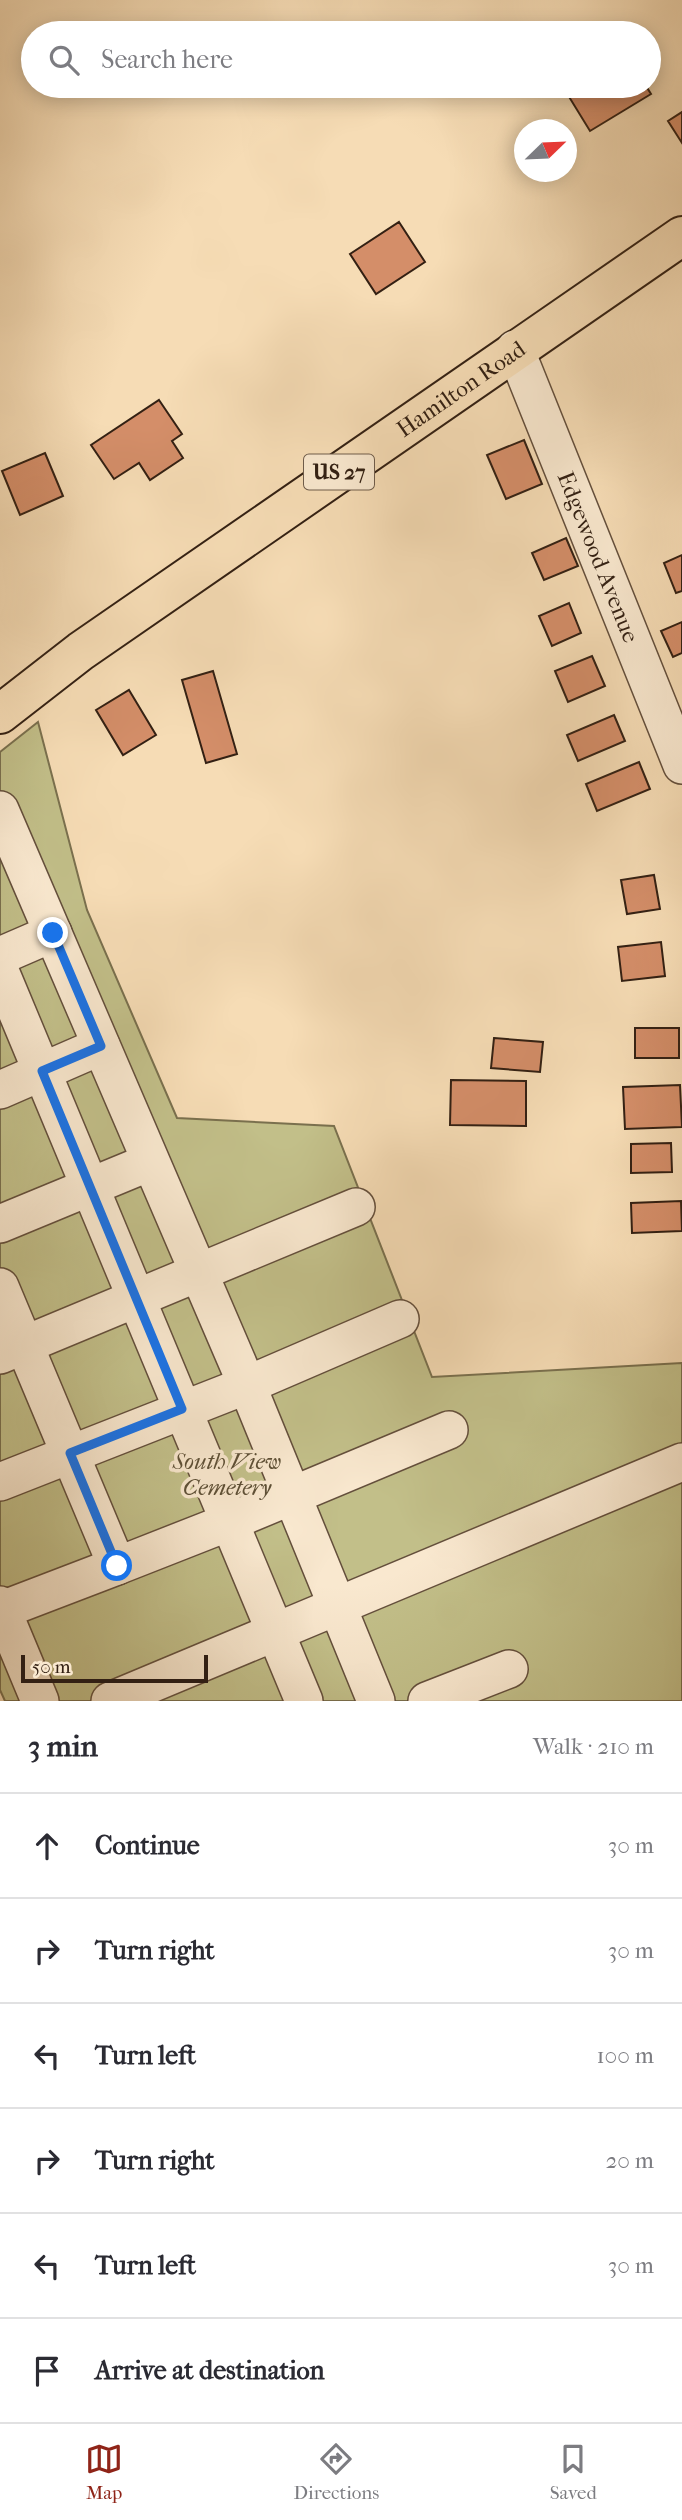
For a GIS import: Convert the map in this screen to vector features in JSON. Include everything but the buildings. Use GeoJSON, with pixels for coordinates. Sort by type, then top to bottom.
{"type":"FeatureCollection","features":[{"type":"Feature","properties":{"kind":"highway","name":"Hamilton Road"},"geometry":{"type":"LineString","coordinates":[[0,714],[81,651],[682,236]]}},
{"type":"Feature","properties":{"kind":"street","name":"Edgewood Avenue"},"geometry":{"type":"LineString","coordinates":[[515,349],[682,765]]}},
{"type":"Feature","properties":{"kind":"street"},"geometry":{"type":"LineString","coordinates":[[0,810],[247,1385],[376,1701]]}},
{"type":"Feature","properties":{"kind":"street"},"geometry":{"type":"LineString","coordinates":[[0,956],[53,933]]}},
{"type":"Feature","properties":{"kind":"street"},"geometry":{"type":"LineString","coordinates":[[0,971],[304,1701]]}},
{"type":"Feature","properties":{"kind":"street"},"geometry":{"type":"LineString","coordinates":[[0,1090],[101,1046]]}},
{"type":"Feature","properties":{"kind":"street"},"geometry":{"type":"LineString","coordinates":[[0,1224],[150,1162]]}},
{"type":"Feature","properties":{"kind":"street"},"geometry":{"type":"LineString","coordinates":[[13,1350],[356,1207]]}},
{"type":"Feature","properties":{"kind":"street"},"geometry":{"type":"LineString","coordinates":[[0,1287],[13,1350],[70,1453],[117,1566]]}},
{"type":"Feature","properties":{"kind":"street"},"geometry":{"type":"LineString","coordinates":[[0,1482],[247,1385],[400,1319]]}},
{"type":"Feature","properties":{"kind":"street"},"geometry":{"type":"LineString","coordinates":[[40,1701],[1,1608],[229,1522],[449,1430]]}},
{"type":"Feature","properties":{"kind":"street"},"geometry":{"type":"LineString","coordinates":[[110,1701],[682,1462]]}},
{"type":"Feature","properties":{"kind":"street"},"geometry":{"type":"LineString","coordinates":[[427,1701],[509,1669]]}},
{"type":"Feature","properties":{"kind":"green space","name":"South View Cemetery"},"geometry":{"type":"Polygon","coordinates":[[[38,722],[87,910],[177,1118],[334,1126],[432,1377],[682,1363],[682,1701],[5,1701],[0,1690],[0,752],[38,722]]]}},
{"type":"Feature","properties":{"kind":"route"},"geometry":{"type":"LineString","coordinates":[[53,933],[101,1046],[42,1071],[182,1409],[70,1453],[117,1566]]}}]}
